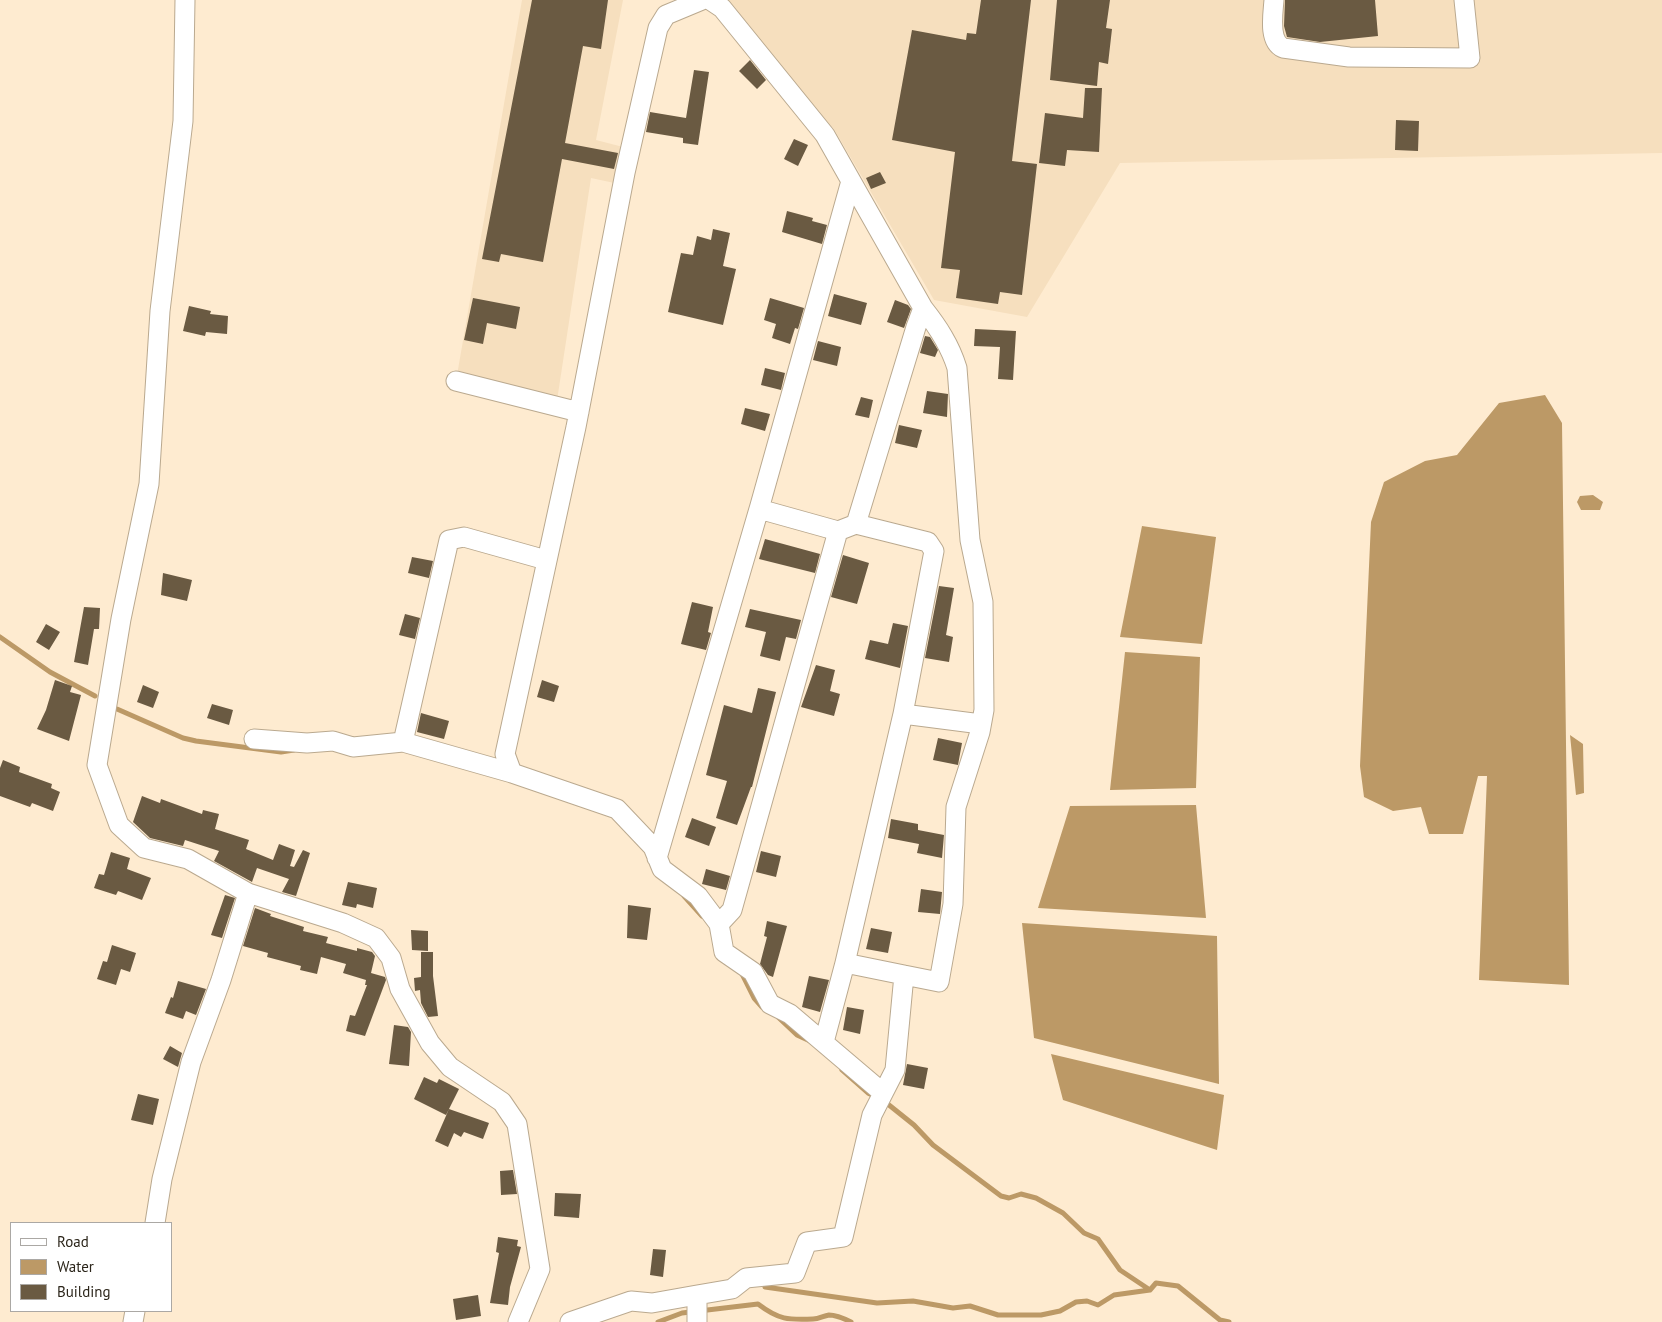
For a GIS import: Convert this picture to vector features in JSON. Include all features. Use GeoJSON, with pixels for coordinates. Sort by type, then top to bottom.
{"type":"FeatureCollection","features":[{"type":"Feature","properties":{"kind":"street"},"geometry":{"type":"LineString","coordinates":[[185,0],[183,121],[160,311],[149,484],[121,618],[96,765],[118,824],[144,848],[188,859],[248,893],[343,923],[376,938],[391,958],[400,989],[430,1043],[450,1067],[502,1102],[517,1124],[540,1269],[518,1322]]}},
{"type":"Feature","properties":{"kind":"street"},"geometry":{"type":"LineString","coordinates":[[512,773],[505,754],[579,412],[626,173],[658,28],[666,15],[702,0]]}},
{"type":"Feature","properties":{"kind":"street"},"geometry":{"type":"LineString","coordinates":[[710,0],[722,8],[825,135],[924,308],[941,332],[953,354],[957,368],[970,540],[983,602],[984,710],[982,724],[956,808],[953,904],[939,982],[845,963]]}},
{"type":"Feature","properties":{"kind":"street"},"geometry":{"type":"LineString","coordinates":[[1274,0],[1273,37],[1278,46],[1283,48],[1349,57],[1470,58],[1464,0]]}},
{"type":"Feature","properties":{"kind":"street"},"geometry":{"type":"LineString","coordinates":[[657,858],[759,509],[851,181]]}},
{"type":"Feature","properties":{"kind":"street"},"geometry":{"type":"LineString","coordinates":[[719,924],[732,910],[847,528],[916,326],[924,308]]}},
{"type":"Feature","properties":{"kind":"street"},"geometry":{"type":"LineString","coordinates":[[456,382],[579,412]]}},
{"type":"Feature","properties":{"kind":"street"},"geometry":{"type":"LineString","coordinates":[[759,509],[847,528],[928,542],[934,551],[903,714],[845,963],[824,1042]]}},
{"type":"Feature","properties":{"kind":"street"},"geometry":{"type":"LineString","coordinates":[[404,742],[449,540],[464,537],[546,560]]}},
{"type":"Feature","properties":{"kind":"street"},"geometry":{"type":"LineString","coordinates":[[903,714],[982,724]]}},
{"type":"Feature","properties":{"kind":"street"},"geometry":{"type":"LineString","coordinates":[[254,739],[307,743],[333,741],[353,748],[404,742],[512,773],[617,809],[653,847],[662,869],[698,896],[719,924],[724,952],[753,972],[770,1004],[790,1014],[883,1092]]}},
{"type":"Feature","properties":{"kind":"street"},"geometry":{"type":"LineString","coordinates":[[155,1222],[164,1170],[191,1062],[221,980],[248,893]]}},
{"type":"Feature","properties":{"kind":"street"},"geometry":{"type":"LineString","coordinates":[[570,1322],[631,1301],[697,1310],[732,1289],[746,1278],[795,1273],[807,1242],[843,1237],[872,1115],[895,1070],[904,975]]}},
{"type":"Feature","properties":{"kind":"shaded area"},"geometry":{"type":"Polygon","coordinates":[[[522,0],[623,0],[596,140],[627,148],[619,184],[591,178],[556,407],[456,381],[522,0]]]}},
{"type":"Feature","properties":{"kind":"shaded area"},"geometry":{"type":"Polygon","coordinates":[[[710,0],[1662,0],[1662,153],[1120,163],[1027,317],[934,300],[834,129],[710,0]]]}},
{"type":"Feature","properties":{"kind":"water"},"geometry":{"type":"Polygon","coordinates":[[[1545,395],[1562,423],[1569,985],[1479,980],[1487,776],[1478,776],[1463,834],[1429,834],[1421,807],[1393,811],[1364,797],[1360,766],[1371,522],[1384,482],[1425,461],[1457,455],[1499,403],[1545,395]]]}},
{"type":"Feature","properties":{"kind":"water"},"geometry":{"type":"Polygon","coordinates":[[[1593,495],[1603,502],[1600,510],[1581,510],[1577,502],[1580,496],[1593,495]]]}},
{"type":"Feature","properties":{"kind":"water"},"geometry":{"type":"Polygon","coordinates":[[[1142,526],[1216,537],[1202,644],[1120,637],[1142,526]]]}},
{"type":"Feature","properties":{"kind":"water"},"geometry":{"type":"Polygon","coordinates":[[[1125,652],[1200,657],[1196,788],[1110,790],[1125,652]]]}},
{"type":"Feature","properties":{"kind":"water"},"geometry":{"type":"Polygon","coordinates":[[[1570,735],[1583,744],[1584,793],[1576,795],[1570,735]]]}},
{"type":"Feature","properties":{"kind":"water"},"geometry":{"type":"Polygon","coordinates":[[[1196,805],[1206,918],[1038,908],[1070,806],[1196,805]]]}},
{"type":"Feature","properties":{"kind":"water"},"geometry":{"type":"Polygon","coordinates":[[[1022,923],[1217,936],[1219,1084],[1034,1038],[1022,923]]]}},
{"type":"Feature","properties":{"kind":"water"},"geometry":{"type":"Polygon","coordinates":[[[1051,1054],[1224,1095],[1217,1150],[1063,1100],[1051,1054]]]}},
{"type":"Feature","properties":{"kind":"building"},"geometry":{"type":"Polygon","coordinates":[[[532,0],[608,0],[601,49],[583,46],[565,143],[618,153],[614,169],[562,159],[543,262],[501,254],[499,262],[482,259],[532,0]]]}},
{"type":"Feature","properties":{"kind":"building"},"geometry":{"type":"Polygon","coordinates":[[[981,0],[1031,0],[1012,161],[1037,164],[1022,295],[1000,292],[998,304],[956,298],[960,270],[941,268],[955,152],[892,140],[912,30],[966,40],[967,33],[976,34],[981,0]]]}},
{"type":"Feature","properties":{"kind":"building"},"geometry":{"type":"Polygon","coordinates":[[[1057,0],[1110,0],[1106,28],[1112,29],[1108,64],[1099,62],[1097,86],[1050,80],[1057,0]]]}},
{"type":"Feature","properties":{"kind":"building"},"geometry":{"type":"Polygon","coordinates":[[[1285,0],[1375,0],[1378,36],[1320,42],[1287,37],[1284,26],[1285,0]]]}},
{"type":"Feature","properties":{"kind":"building"},"geometry":{"type":"Polygon","coordinates":[[[750,60],[766,80],[757,89],[739,71],[750,60]]]}},
{"type":"Feature","properties":{"kind":"building"},"geometry":{"type":"Polygon","coordinates":[[[694,70],[709,72],[698,145],[683,143],[683,138],[646,132],[650,112],[686,118],[694,70]]]}},
{"type":"Feature","properties":{"kind":"building"},"geometry":{"type":"Polygon","coordinates":[[[1085,88],[1102,88],[1099,152],[1067,150],[1065,166],[1039,163],[1045,113],[1083,118],[1085,88]]]}},
{"type":"Feature","properties":{"kind":"building"},"geometry":{"type":"Polygon","coordinates":[[[1396,120],[1419,121],[1418,151],[1395,150],[1396,120]]]}},
{"type":"Feature","properties":{"kind":"building"},"geometry":{"type":"Polygon","coordinates":[[[794,139],[808,145],[798,166],[784,159],[794,139]]]}},
{"type":"Feature","properties":{"kind":"building"},"geometry":{"type":"Polygon","coordinates":[[[880,172],[886,183],[871,189],[866,178],[880,172]]]}},
{"type":"Feature","properties":{"kind":"building"},"geometry":{"type":"Polygon","coordinates":[[[787,211],[813,218],[812,221],[827,225],[822,244],[782,232],[787,211]]]}},
{"type":"Feature","properties":{"kind":"building"},"geometry":{"type":"Polygon","coordinates":[[[713,229],[730,233],[723,266],[736,269],[723,325],[668,312],[681,253],[693,255],[697,236],[711,240],[713,229]]]}},
{"type":"Feature","properties":{"kind":"building"},"geometry":{"type":"Polygon","coordinates":[[[834,294],[867,303],[861,325],[828,316],[834,294]]]}},
{"type":"Feature","properties":{"kind":"building"},"geometry":{"type":"Polygon","coordinates":[[[473,298],[520,307],[516,329],[487,323],[483,344],[464,340],[473,298]]]}},
{"type":"Feature","properties":{"kind":"building"},"geometry":{"type":"Polygon","coordinates":[[[770,298],[804,308],[798,329],[795,328],[790,344],[772,338],[776,324],[764,320],[770,298]]]}},
{"type":"Feature","properties":{"kind":"building"},"geometry":{"type":"Polygon","coordinates":[[[895,300],[908,305],[911,309],[904,328],[887,322],[895,300]]]}},
{"type":"Feature","properties":{"kind":"building"},"geometry":{"type":"Polygon","coordinates":[[[189,306],[211,311],[210,314],[228,316],[227,334],[206,332],[205,336],[183,331],[189,306]]]}},
{"type":"Feature","properties":{"kind":"building"},"geometry":{"type":"Polygon","coordinates":[[[975,329],[1016,331],[1013,380],[998,379],[1000,347],[974,346],[975,329]]]}},
{"type":"Feature","properties":{"kind":"building"},"geometry":{"type":"Polygon","coordinates":[[[925,336],[930,337],[938,350],[935,357],[920,353],[925,336]]]}},
{"type":"Feature","properties":{"kind":"building"},"geometry":{"type":"Polygon","coordinates":[[[818,341],[841,347],[837,366],[813,360],[818,341]]]}},
{"type":"Feature","properties":{"kind":"building"},"geometry":{"type":"Polygon","coordinates":[[[765,368],[785,373],[781,390],[761,385],[765,368]]]}},
{"type":"Feature","properties":{"kind":"building"},"geometry":{"type":"Polygon","coordinates":[[[927,391],[948,394],[947,417],[923,413],[927,391]]]}},
{"type":"Feature","properties":{"kind":"building"},"geometry":{"type":"Polygon","coordinates":[[[861,397],[873,400],[869,418],[855,415],[861,397]]]}},
{"type":"Feature","properties":{"kind":"building"},"geometry":{"type":"Polygon","coordinates":[[[745,408],[770,414],[765,431],[741,424],[745,408]]]}},
{"type":"Feature","properties":{"kind":"building"},"geometry":{"type":"Polygon","coordinates":[[[899,425],[922,430],[917,448],[895,443],[899,425]]]}},
{"type":"Feature","properties":{"kind":"building"},"geometry":{"type":"Polygon","coordinates":[[[765,539],[820,554],[815,573],[759,559],[765,539]]]}},
{"type":"Feature","properties":{"kind":"building"},"geometry":{"type":"Polygon","coordinates":[[[843,555],[869,563],[857,604],[831,597],[843,555]]]}},
{"type":"Feature","properties":{"kind":"building"},"geometry":{"type":"Polygon","coordinates":[[[412,557],[433,561],[429,578],[408,573],[412,557]]]}},
{"type":"Feature","properties":{"kind":"building"},"geometry":{"type":"Polygon","coordinates":[[[163,573],[192,580],[187,601],[161,595],[163,573]]]}},
{"type":"Feature","properties":{"kind":"building"},"geometry":{"type":"Polygon","coordinates":[[[939,586],[954,588],[946,635],[953,637],[949,662],[925,658],[939,586]]]}},
{"type":"Feature","properties":{"kind":"building"},"geometry":{"type":"Polygon","coordinates":[[[692,602],[713,607],[708,632],[711,633],[706,650],[681,644],[692,602]]]}},
{"type":"Feature","properties":{"kind":"building"},"geometry":{"type":"Polygon","coordinates":[[[84,607],[100,608],[99,629],[94,629],[88,665],[74,662],[84,607]]]}},
{"type":"Feature","properties":{"kind":"building"},"geometry":{"type":"Polygon","coordinates":[[[750,609],[801,620],[796,639],[786,637],[780,661],[760,656],[766,632],[745,627],[750,609]]]}},
{"type":"Feature","properties":{"kind":"building"},"geometry":{"type":"Polygon","coordinates":[[[405,614],[420,618],[415,639],[399,635],[405,614]]]}},
{"type":"Feature","properties":{"kind":"building"},"geometry":{"type":"Polygon","coordinates":[[[893,623],[908,626],[900,668],[865,659],[870,640],[888,644],[893,623]]]}},
{"type":"Feature","properties":{"kind":"building"},"geometry":{"type":"Polygon","coordinates":[[[46,624],[60,632],[49,650],[36,642],[46,624]]]}},
{"type":"Feature","properties":{"kind":"building"},"geometry":{"type":"Polygon","coordinates":[[[816,665],[835,670],[830,691],[840,694],[834,716],[801,707],[816,665]]]}},
{"type":"Feature","properties":{"kind":"building"},"geometry":{"type":"Polygon","coordinates":[[[55,680],[72,686],[70,692],[81,695],[69,741],[37,729],[46,710],[55,680]]]}},
{"type":"Feature","properties":{"kind":"building"},"geometry":{"type":"Polygon","coordinates":[[[542,680],[559,686],[554,702],[537,697],[542,680]]]}},
{"type":"Feature","properties":{"kind":"building"},"geometry":{"type":"Polygon","coordinates":[[[143,685],[159,692],[153,708],[137,702],[143,685]]]}},
{"type":"Feature","properties":{"kind":"building"},"geometry":{"type":"Polygon","coordinates":[[[758,688],[776,692],[752,787],[737,825],[716,818],[727,781],[706,775],[724,705],[752,713],[758,688]]]}},
{"type":"Feature","properties":{"kind":"building"},"geometry":{"type":"Polygon","coordinates":[[[212,704],[233,710],[229,725],[207,718],[212,704]]]}},
{"type":"Feature","properties":{"kind":"building"},"geometry":{"type":"Polygon","coordinates":[[[421,713],[449,721],[444,739],[417,732],[421,713]]]}},
{"type":"Feature","properties":{"kind":"building"},"geometry":{"type":"Polygon","coordinates":[[[938,738],[962,743],[958,765],[933,760],[938,738]]]}},
{"type":"Feature","properties":{"kind":"building"},"geometry":{"type":"Polygon","coordinates":[[[3,760],[20,767],[19,772],[52,784],[51,788],[60,792],[53,811],[32,803],[30,807],[0,796],[0,768],[3,760]]]}},
{"type":"Feature","properties":{"kind":"building"},"geometry":{"type":"Polygon","coordinates":[[[142,796],[160,803],[161,799],[202,814],[203,810],[219,814],[215,829],[249,840],[246,849],[273,860],[279,844],[295,850],[290,866],[294,867],[303,850],[310,853],[296,896],[282,892],[289,879],[257,868],[252,882],[214,861],[219,851],[185,840],[183,846],[150,838],[133,822],[142,796]]]}},
{"type":"Feature","properties":{"kind":"building"},"geometry":{"type":"Polygon","coordinates":[[[692,818],[716,827],[709,846],[685,837],[692,818]]]}},
{"type":"Feature","properties":{"kind":"building"},"geometry":{"type":"Polygon","coordinates":[[[891,819],[918,824],[918,830],[944,835],[942,858],[917,853],[919,844],[888,838],[891,819]]]}},
{"type":"Feature","properties":{"kind":"building"},"geometry":{"type":"Polygon","coordinates":[[[761,851],[781,856],[776,877],[756,872],[761,851]]]}},
{"type":"Feature","properties":{"kind":"building"},"geometry":{"type":"Polygon","coordinates":[[[111,852],[130,858],[127,869],[151,878],[142,900],[118,891],[116,895],[94,888],[99,874],[104,875],[111,852]]]}},
{"type":"Feature","properties":{"kind":"building"},"geometry":{"type":"Polygon","coordinates":[[[706,869],[730,876],[726,890],[702,884],[706,869]]]}},
{"type":"Feature","properties":{"kind":"building"},"geometry":{"type":"Polygon","coordinates":[[[348,882],[377,888],[373,908],[357,904],[356,908],[342,905],[348,882]]]}},
{"type":"Feature","properties":{"kind":"building"},"geometry":{"type":"Polygon","coordinates":[[[921,889],[942,892],[940,914],[918,912],[921,889]]]}},
{"type":"Feature","properties":{"kind":"building"},"geometry":{"type":"Polygon","coordinates":[[[225,895],[235,898],[222,938],[211,935],[225,895]]]}},
{"type":"Feature","properties":{"kind":"building"},"geometry":{"type":"Polygon","coordinates":[[[628,905],[651,908],[647,940],[627,938],[628,905]]]}},
{"type":"Feature","properties":{"kind":"building"},"geometry":{"type":"Polygon","coordinates":[[[255,908],[271,914],[270,916],[304,927],[303,931],[328,937],[326,943],[357,951],[357,948],[372,952],[375,956],[371,973],[385,977],[386,980],[365,1036],[346,1031],[350,1015],[355,1016],[367,985],[365,985],[366,980],[343,973],[346,964],[321,957],[317,974],[300,970],[301,966],[267,957],[268,953],[243,946],[255,908]]]}},
{"type":"Feature","properties":{"kind":"building"},"geometry":{"type":"Polygon","coordinates":[[[767,921],[787,926],[773,977],[768,975],[760,964],[767,937],[764,936],[767,921]]]}},
{"type":"Feature","properties":{"kind":"building"},"geometry":{"type":"Polygon","coordinates":[[[871,928],[892,932],[888,953],[866,949],[871,928]]]}},
{"type":"Feature","properties":{"kind":"building"},"geometry":{"type":"Polygon","coordinates":[[[411,930],[428,931],[428,951],[412,950],[411,930]]]}},
{"type":"Feature","properties":{"kind":"building"},"geometry":{"type":"Polygon","coordinates":[[[112,945],[136,953],[130,972],[121,969],[116,985],[97,979],[103,961],[107,962],[112,945]]]}},
{"type":"Feature","properties":{"kind":"building"},"geometry":{"type":"Polygon","coordinates":[[[421,952],[433,952],[433,976],[438,1016],[428,1017],[421,1003],[420,990],[415,991],[414,978],[421,977],[421,952]]]}},
{"type":"Feature","properties":{"kind":"building"},"geometry":{"type":"Polygon","coordinates":[[[809,976],[829,980],[820,1012],[802,1007],[809,976]]]}},
{"type":"Feature","properties":{"kind":"building"},"geometry":{"type":"Polygon","coordinates":[[[178,981],[206,989],[196,1015],[186,1011],[183,1019],[165,1013],[171,997],[173,998],[178,981]]]}},
{"type":"Feature","properties":{"kind":"building"},"geometry":{"type":"Polygon","coordinates":[[[847,1007],[864,1010],[860,1034],[843,1030],[847,1007]]]}},
{"type":"Feature","properties":{"kind":"building"},"geometry":{"type":"Polygon","coordinates":[[[394,1025],[408,1027],[411,1032],[409,1066],[389,1064],[394,1025]]]}},
{"type":"Feature","properties":{"kind":"building"},"geometry":{"type":"Polygon","coordinates":[[[170,1046],[182,1053],[178,1067],[163,1059],[170,1046]]]}},
{"type":"Feature","properties":{"kind":"building"},"geometry":{"type":"Polygon","coordinates":[[[907,1064],[928,1068],[924,1089],[903,1085],[907,1064]]]}},
{"type":"Feature","properties":{"kind":"building"},"geometry":{"type":"Polygon","coordinates":[[[424,1077],[437,1083],[439,1079],[459,1089],[446,1115],[414,1099],[424,1077]]]}},
{"type":"Feature","properties":{"kind":"building"},"geometry":{"type":"Polygon","coordinates":[[[138,1094],[159,1099],[153,1125],[131,1120],[138,1094]]]}},
{"type":"Feature","properties":{"kind":"building"},"geometry":{"type":"Polygon","coordinates":[[[449,1109],[489,1123],[483,1139],[464,1132],[461,1137],[454,1133],[448,1147],[435,1141],[449,1109]]]}},
{"type":"Feature","properties":{"kind":"building"},"geometry":{"type":"Polygon","coordinates":[[[513,1170],[517,1194],[501,1195],[500,1171],[513,1170]]]}},
{"type":"Feature","properties":{"kind":"building"},"geometry":{"type":"Polygon","coordinates":[[[555,1193],[581,1194],[579,1218],[554,1216],[555,1193]]]}},
{"type":"Feature","properties":{"kind":"building"},"geometry":{"type":"Polygon","coordinates":[[[498,1237],[518,1240],[517,1246],[521,1247],[510,1287],[508,1305],[490,1303],[499,1253],[496,1252],[498,1237]]]}},
{"type":"Feature","properties":{"kind":"building"},"geometry":{"type":"Polygon","coordinates":[[[653,1249],[666,1250],[663,1277],[650,1275],[653,1249]]]}},
{"type":"Feature","properties":{"kind":"building"},"geometry":{"type":"Polygon","coordinates":[[[478,1295],[481,1316],[456,1320],[453,1299],[478,1295]]]}},
{"type":"Feature","properties":{"kind":"waterway"},"geometry":{"type":"LineString","coordinates":[[0,637],[50,672],[95,696]]}},
{"type":"Feature","properties":{"kind":"waterway"},"geometry":{"type":"LineString","coordinates":[[117,709],[183,738],[281,752],[294,750]]}},
{"type":"Feature","properties":{"kind":"waterway"},"geometry":{"type":"LineString","coordinates":[[684,896],[702,916]]}},
{"type":"Feature","properties":{"kind":"waterway"},"geometry":{"type":"LineString","coordinates":[[742,974],[754,998],[762,1007]]}},
{"type":"Feature","properties":{"kind":"waterway"},"geometry":{"type":"LineString","coordinates":[[779,1018],[797,1035],[810,1041]]}},
{"type":"Feature","properties":{"kind":"waterway"},"geometry":{"type":"LineString","coordinates":[[842,1070],[874,1096]]}},
{"type":"Feature","properties":{"kind":"waterway"},"geometry":{"type":"LineString","coordinates":[[884,1101],[914,1125],[933,1145],[1001,1196],[1009,1198],[1021,1194],[1036,1198],[1063,1213],[1084,1233],[1098,1239],[1120,1270],[1150,1290],[1156,1283],[1178,1286],[1220,1320],[1229,1322]]}},
{"type":"Feature","properties":{"kind":"waterway"},"geometry":{"type":"LineString","coordinates":[[765,1287],[877,1303],[913,1301],[953,1308],[970,1306],[998,1315],[1041,1315],[1060,1311],[1076,1302],[1087,1301],[1098,1305],[1114,1295],[1150,1290]]}},
{"type":"Feature","properties":{"kind":"waterway"},"geometry":{"type":"LineString","coordinates":[[658,1322],[682,1313],[758,1304],[784,1318],[815,1319],[829,1315],[851,1322]]}}]}
